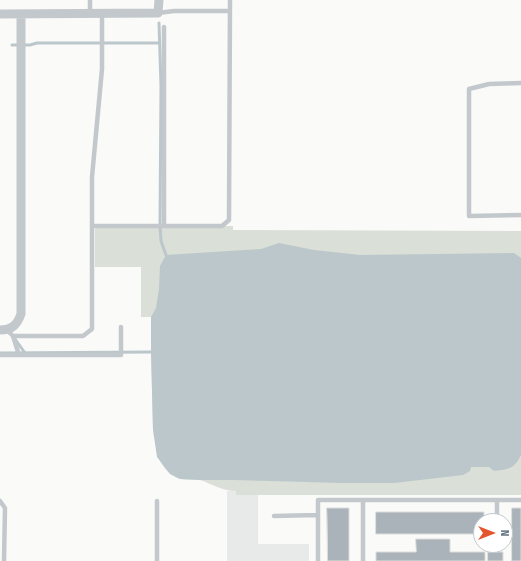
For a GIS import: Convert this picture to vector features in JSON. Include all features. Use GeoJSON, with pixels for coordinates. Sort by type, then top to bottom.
{"type":"FeatureCollection","features":[{"type":"Feature","properties":{"kind":"street"},"geometry":{"type":"LineString","coordinates":[[0,14],[158,13],[158,0]]}},
{"type":"Feature","properties":{"kind":"street"},"geometry":{"type":"LineString","coordinates":[[9,330],[21,314],[21,14]]}},
{"type":"Feature","properties":{"kind":"lane"},"geometry":{"type":"LineString","coordinates":[[90,0],[90,13]]}},
{"type":"Feature","properties":{"kind":"lane"},"geometry":{"type":"LineString","coordinates":[[92,226],[222,226],[229,220],[230,0]]}},
{"type":"Feature","properties":{"kind":"lane"},"geometry":{"type":"LineString","coordinates":[[158,13],[174,11],[230,11]]}},
{"type":"Feature","properties":{"kind":"lane"},"geometry":{"type":"LineString","coordinates":[[19,355],[9,330],[83,336],[92,329],[92,177],[102,69],[102,13]]}},
{"type":"Feature","properties":{"kind":"lane"},"geometry":{"type":"LineString","coordinates":[[164,27],[164,226]]}},
{"type":"Feature","properties":{"kind":"lane"},"geometry":{"type":"LineString","coordinates":[[521,83],[490,84],[469,89],[469,216],[521,215]]}},
{"type":"Feature","properties":{"kind":"lane"},"geometry":{"type":"LineString","coordinates":[[0,355],[121,354],[121,327]]}},
{"type":"Feature","properties":{"kind":"lane"},"geometry":{"type":"LineString","coordinates":[[318,561],[318,500],[521,500]]}},
{"type":"Feature","properties":{"kind":"lane"},"geometry":{"type":"LineString","coordinates":[[363,500],[363,561]]}},
{"type":"Feature","properties":{"kind":"lane"},"geometry":{"type":"LineString","coordinates":[[497,500],[497,513]]}},
{"type":"Feature","properties":{"kind":"lane"},"geometry":{"type":"LineString","coordinates":[[0,501],[5,508],[4,561]]}},
{"type":"Feature","properties":{"kind":"lane"},"geometry":{"type":"LineString","coordinates":[[157,501],[157,561]]}},
{"type":"Feature","properties":{"kind":"lane"},"geometry":{"type":"LineString","coordinates":[[274,516],[318,515]]}},
{"type":"Feature","properties":{"kind":"shaded area"},"geometry":{"type":"Polygon","coordinates":[[[97,226],[233,226],[233,230],[521,231],[521,495],[236,495],[236,491],[222,489],[200,480],[181,479],[172,475],[159,460],[156,450],[166,450],[165,430],[153,430],[151,317],[141,317],[141,267],[95,267],[95,229],[97,226]]]}},
{"type":"Feature","properties":{"kind":"shaded area"},"geometry":{"type":"Polygon","coordinates":[[[279,243],[314,250],[360,255],[514,253],[521,258],[521,455],[516,463],[510,468],[504,470],[494,471],[489,467],[471,467],[470,471],[463,475],[394,483],[199,480],[180,479],[170,474],[157,457],[153,430],[151,317],[156,308],[160,266],[166,255],[261,249],[279,243]]]}},
{"type":"Feature","properties":{"kind":"shaded area"},"geometry":{"type":"Polygon","coordinates":[[[227,491],[236,491],[236,495],[258,495],[258,544],[309,544],[309,561],[227,561],[227,491]]]}},
{"type":"Feature","properties":{"kind":"building"},"geometry":{"type":"Polygon","coordinates":[[[327,508],[349,508],[349,561],[328,561],[327,508]]]}},
{"type":"Feature","properties":{"kind":"building"},"geometry":{"type":"Polygon","coordinates":[[[512,508],[521,508],[521,561],[512,561],[512,508]]]}},
{"type":"Feature","properties":{"kind":"building"},"geometry":{"type":"Polygon","coordinates":[[[376,512],[484,512],[473,513],[473,534],[376,534],[376,512]]]}},
{"type":"Feature","properties":{"kind":"building"},"geometry":{"type":"Polygon","coordinates":[[[416,539],[450,539],[450,552],[485,553],[485,561],[376,561],[376,552],[416,552],[416,539]]]}},
{"type":"Feature","properties":{"kind":"building"},"geometry":{"type":"Polygon","coordinates":[[[488,553],[503,553],[503,561],[488,561],[488,553]]]}},
{"type":"Feature","properties":{"kind":"waterway"},"geometry":{"type":"LineString","coordinates":[[159,23],[161,86],[160,226],[161,241],[166,255]]}},
{"type":"Feature","properties":{"kind":"waterway"},"geometry":{"type":"LineString","coordinates":[[12,45],[30,45],[37,43],[159,43]]}},
{"type":"Feature","properties":{"kind":"waterway"},"geometry":{"type":"LineString","coordinates":[[15,339],[25,353]]}},
{"type":"Feature","properties":{"kind":"waterway"},"geometry":{"type":"LineString","coordinates":[[0,353],[151,352]]}}]}
